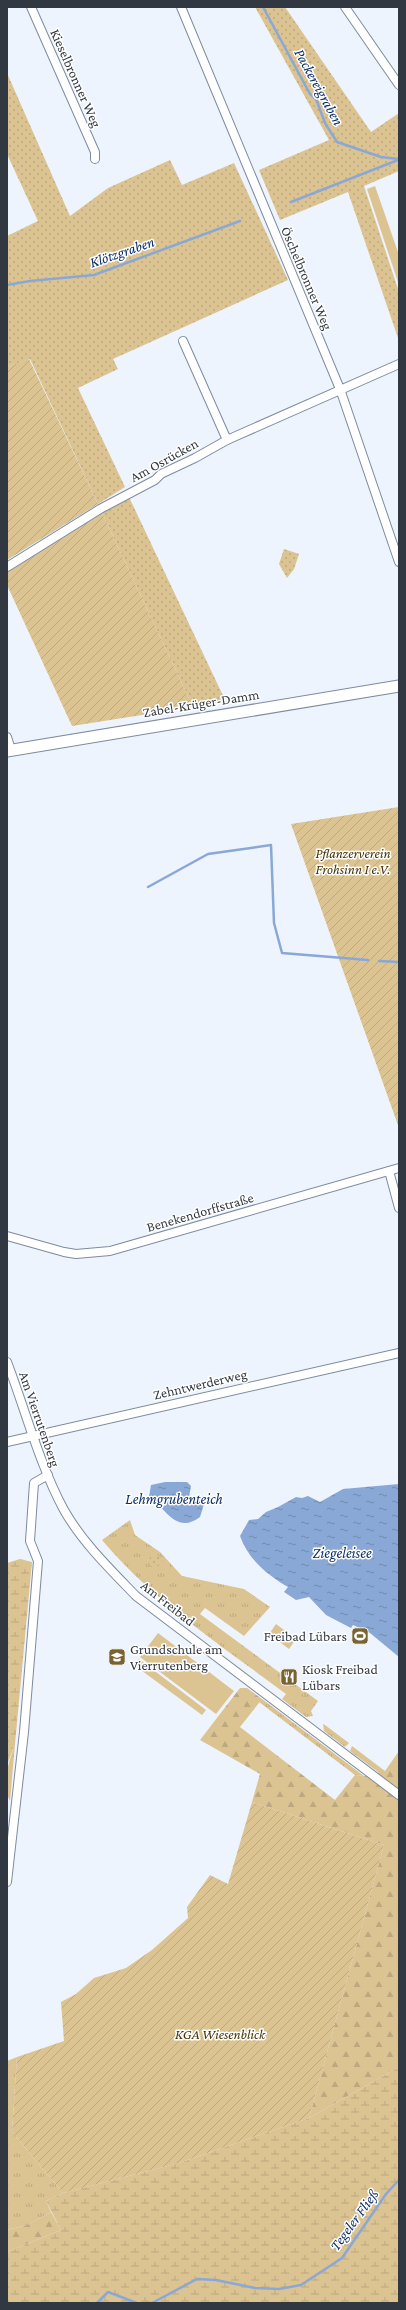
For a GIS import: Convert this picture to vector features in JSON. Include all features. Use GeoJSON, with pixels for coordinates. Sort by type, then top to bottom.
{"type":"FeatureCollection","features":[{"type":"Feature","properties":{"kind":"street","name":"Kieselbronner Weg"},"geometry":{"type":"LineString","coordinates":[[31,7],[95,152],[94,159]]}},
{"type":"Feature","properties":{"kind":"street","name":"Öschelbronner Weg"},"geometry":{"type":"LineString","coordinates":[[181,7],[340,389],[399,562]]}},
{"type":"Feature","properties":{"kind":"street"},"geometry":{"type":"LineString","coordinates":[[345,7],[399,85]]}},
{"type":"Feature","properties":{"kind":"street"},"geometry":{"type":"LineString","coordinates":[[183,341],[227,440]]}},
{"type":"Feature","properties":{"kind":"street","name":"Am Osrücken"},"geometry":{"type":"LineString","coordinates":[[7,567],[100,510],[155,480],[161,474],[195,458],[227,440],[399,364]]}},
{"type":"Feature","properties":{"kind":"street","name":"Zabel-Krüger-Damm"},"geometry":{"type":"LineString","coordinates":[[9,750],[399,686]]}},
{"type":"Feature","properties":{"kind":"street"},"geometry":{"type":"LineString","coordinates":[[7,737],[9,750]]}},
{"type":"Feature","properties":{"kind":"street","name":"Benekendorffstraße"},"geometry":{"type":"LineString","coordinates":[[7,1236],[76,1254],[110,1251],[399,1168]]}},
{"type":"Feature","properties":{"kind":"street"},"geometry":{"type":"LineString","coordinates":[[389,1171],[399,1208]]}},
{"type":"Feature","properties":{"kind":"street","name":"Zehntwerderweg"},"geometry":{"type":"LineString","coordinates":[[7,1442],[399,1353]]}},
{"type":"Feature","properties":{"kind":"street","name":"Am Vierrutenberg"},"geometry":{"type":"LineString","coordinates":[[7,1362],[48,1475],[34,1483],[30,1541],[38,1561],[24,1732],[7,1882]]}},
{"type":"Feature","properties":{"kind":"street","name":"Am Freibad"},"geometry":{"type":"LineString","coordinates":[[48,1475],[65,1511],[77,1529],[94,1552],[136,1596],[399,1795]]}},
{"type":"Feature","properties":{"kind":"green space"},"geometry":{"type":"Polygon","coordinates":[[[255,7],[285,7],[371,132],[399,113],[399,171],[364,186],[399,292],[399,341],[348,192],[280,220],[259,170],[329,140],[255,7]]]}},
{"type":"Feature","properties":{"kind":"green space"},"geometry":{"type":"Polygon","coordinates":[[[7,73],[70,216],[108,188],[170,160],[182,185],[234,163],[288,280],[113,359],[118,369],[78,388],[125,487],[98,504],[30,359],[7,367],[7,236],[38,221],[7,154],[7,73]]]}},
{"type":"Feature","properties":{"kind":"green space"},"geometry":{"type":"Polygon","coordinates":[[[375,186],[399,255],[399,285],[367,189],[375,186]]]}},
{"type":"Feature","properties":{"kind":"green space"},"geometry":{"type":"Polygon","coordinates":[[[29,359],[98,504],[7,560],[7,367],[29,359]]]}},
{"type":"Feature","properties":{"kind":"green space"},"geometry":{"type":"Polygon","coordinates":[[[129,497],[226,702],[193,707],[102,513],[129,497]]]}},
{"type":"Feature","properties":{"kind":"green space"},"geometry":{"type":"Polygon","coordinates":[[[102,513],[193,707],[72,726],[7,585],[7,572],[102,513]]]}},
{"type":"Feature","properties":{"kind":"green space"},"geometry":{"type":"Polygon","coordinates":[[[284,549],[299,554],[294,569],[287,578],[279,564],[284,549]]]}},
{"type":"Feature","properties":{"kind":"green space","name":"Pflanzerverein Frohsinn I e.V."},"geometry":{"type":"Polygon","coordinates":[[[399,807],[399,1128],[291,824],[399,807]]]}},
{"type":"Feature","properties":{"kind":"green space"},"geometry":{"type":"Polygon","coordinates":[[[130,1520],[135,1535],[160,1552],[182,1576],[244,1589],[270,1607],[244,1636],[205,1608],[200,1614],[318,1701],[311,1711],[313,1716],[306,1717],[282,1699],[286,1694],[189,1622],[143,1583],[122,1562],[102,1540],[130,1520]]]}},
{"type":"Feature","properties":{"kind":"green space"},"geometry":{"type":"Polygon","coordinates":[[[157,1555],[160,1556],[160,1566],[153,1567],[150,1566],[149,1559],[150,1556],[157,1555]]]}},
{"type":"Feature","properties":{"kind":"green space"},"geometry":{"type":"Polygon","coordinates":[[[20,1559],[32,1562],[15,1744],[7,1765],[7,1563],[20,1559]]]}},
{"type":"Feature","properties":{"kind":"green space"},"geometry":{"type":"Polygon","coordinates":[[[276,1624],[296,1639],[289,1649],[269,1634],[276,1624]]]}},
{"type":"Feature","properties":{"kind":"green space"},"geometry":{"type":"Polygon","coordinates":[[[158,1633],[234,1691],[216,1714],[140,1657],[158,1633]]]}},
{"type":"Feature","properties":{"kind":"green space"},"geometry":{"type":"Polygon","coordinates":[[[139,1659],[206,1710],[202,1715],[134,1665],[139,1659]]]}},
{"type":"Feature","properties":{"kind":"green space"},"geometry":{"type":"Polygon","coordinates":[[[240,1688],[247,1688],[262,1699],[240,1727],[335,1800],[355,1775],[364,1776],[385,1771],[399,1751],[399,2067],[309,2118],[384,1845],[252,1802],[260,1774],[200,1740],[240,1688]]]}},
{"type":"Feature","properties":{"kind":"green space"},"geometry":{"type":"Polygon","coordinates":[[[262,1699],[364,1776],[355,1775],[259,1702],[262,1699]]]}},
{"type":"Feature","properties":{"kind":"green space"},"geometry":{"type":"Polygon","coordinates":[[[323,1724],[349,1743],[345,1747],[324,1731],[323,1724]]]}},
{"type":"Feature","properties":{"kind":"green space"},"geometry":{"type":"Polygon","coordinates":[[[15,1744],[10,1801],[7,1794],[6,1780],[8,1765],[15,1744]]]}},
{"type":"Feature","properties":{"kind":"green space"},"geometry":{"type":"Polygon","coordinates":[[[352,1746],[385,1771],[382,1775],[350,1751],[352,1746]]]}},
{"type":"Feature","properties":{"kind":"green space","name":"KGA Wiesenblick"},"geometry":{"type":"Polygon","coordinates":[[[252,1802],[384,1845],[309,2118],[179,2163],[63,2193],[12,2132],[17,2057],[64,2041],[61,2002],[76,1994],[94,1978],[126,1968],[152,1950],[188,1918],[187,1907],[210,1875],[228,1884],[252,1802]]]}},
{"type":"Feature","properties":{"kind":"green space"},"geometry":{"type":"Polygon","coordinates":[[[17,2057],[12,2132],[63,2193],[46,2201],[51,2212],[27,2225],[7,2230],[7,2061],[17,2057]]]}},
{"type":"Feature","properties":{"kind":"green space"},"geometry":{"type":"Polygon","coordinates":[[[399,2067],[399,2303],[7,2303],[7,2252],[61,2230],[46,2201],[63,2193],[179,2163],[309,2118],[399,2067]]]}},
{"type":"Feature","properties":{"kind":"green space"},"geometry":{"type":"Polygon","coordinates":[[[51,2212],[61,2230],[7,2252],[7,2230],[27,2225],[51,2212]]]}},
{"type":"Feature","properties":{"kind":"water","name":"Lehmgrubenteich"},"geometry":{"type":"Polygon","coordinates":[[[165,1482],[187,1482],[191,1486],[189,1497],[204,1496],[205,1501],[200,1517],[192,1522],[184,1523],[178,1521],[172,1518],[149,1497],[151,1485],[165,1482]]]}},
{"type":"Feature","properties":{"kind":"water","name":"Ziegeleisee"},"geometry":{"type":"Polygon","coordinates":[[[399,1484],[399,1657],[370,1633],[353,1625],[351,1628],[326,1615],[309,1597],[296,1600],[284,1592],[288,1587],[259,1566],[248,1552],[240,1536],[249,1520],[258,1519],[266,1512],[296,1497],[302,1498],[308,1496],[320,1502],[343,1489],[399,1484]]]}},
{"type":"Feature","properties":{"kind":"waterway","name":"Packereigraben"},"geometry":{"type":"LineString","coordinates":[[263,7],[310,94],[316,99],[325,123],[337,142],[381,157],[399,159]]}},
{"type":"Feature","properties":{"kind":"waterway","name":"Klötzgraben"},"geometry":{"type":"LineString","coordinates":[[291,202],[398,160]]}},
{"type":"Feature","properties":{"kind":"waterway","name":"Klötzgraben"},"geometry":{"type":"LineString","coordinates":[[7,285],[30,281],[94,275],[240,221]]}},
{"type":"Feature","properties":{"kind":"waterway"},"geometry":{"type":"LineString","coordinates":[[148,887],[208,854],[271,845],[274,923],[282,953],[368,960]]}},
{"type":"Feature","properties":{"kind":"waterway"},"geometry":{"type":"LineString","coordinates":[[379,961],[399,962]]}},
{"type":"Feature","properties":{"kind":"waterway","name":"Tegeler Fließ"},"geometry":{"type":"LineString","coordinates":[[143,2303],[152,2303],[197,2279],[216,2280],[255,2288],[279,2289],[301,2285],[342,2258],[386,2194],[399,2180]]}},
{"type":"Feature","properties":{"kind":"waterway","name":"Tegeler Fließ"},"geometry":{"type":"LineString","coordinates":[[97,2303],[108,2292],[137,2303]]}},
{"type":"Feature","properties":{"kind":"place","name":"Freibad Lübars"},"geometry":{"type":"Point","coordinates":[360,1636]}},
{"type":"Feature","properties":{"kind":"place","name":"Grundschule am Vierrutenberg"},"geometry":{"type":"Point","coordinates":[117,1657]}},
{"type":"Feature","properties":{"kind":"place","name":"Kiosk Freibad Lübars"},"geometry":{"type":"Point","coordinates":[289,1677]}}]}
